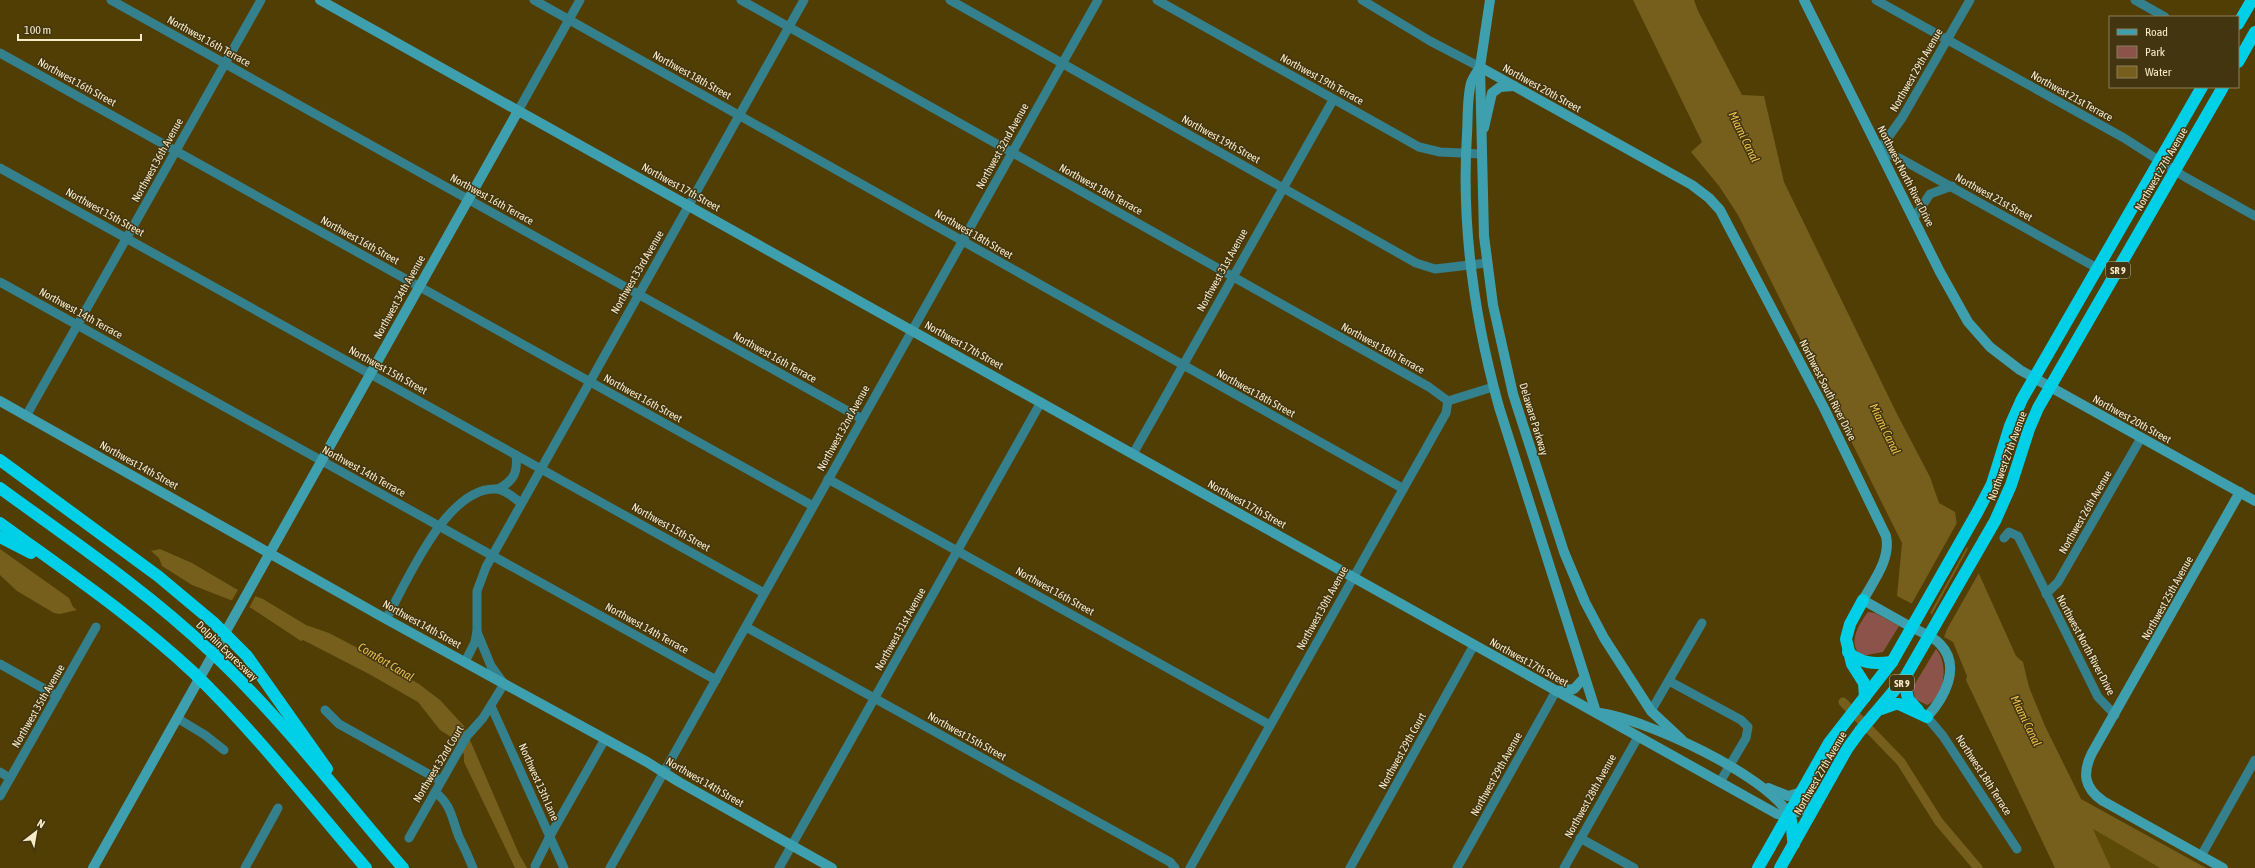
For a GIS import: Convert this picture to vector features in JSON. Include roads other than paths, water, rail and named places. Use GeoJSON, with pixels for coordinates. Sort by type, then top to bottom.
{"type":"FeatureCollection","features":[{"type":"Feature","properties":{"kind":"highway"},"geometry":{"type":"LineString","coordinates":[[2239,22],[2252,0]]}},
{"type":"Feature","properties":{"kind":"highway"},"geometry":{"type":"LineString","coordinates":[[2239,60],[2255,32]]}},
{"type":"Feature","properties":{"kind":"highway","name":"Northwest 27th Avenue"},"geometry":{"type":"LineString","coordinates":[[1758,868],[1837,731],[1892,662],[1992,484],[2014,416],[2034,378],[2201,88]]}},
{"type":"Feature","properties":{"kind":"highway","name":"Northwest 27th Avenue"},"geometry":{"type":"LineString","coordinates":[[1784,866],[1822,792],[1851,743],[1904,679],[1995,521],[2012,483],[2029,429],[2050,387],[2222,88]]}},
{"type":"Feature","properties":{"kind":"highway"},"geometry":{"type":"LineString","coordinates":[[2,460],[158,576],[213,622],[247,656],[372,832]]}},
{"type":"Feature","properties":{"kind":"highway","name":"Dolphin Expressway"},"geometry":{"type":"LineString","coordinates":[[0,488],[128,582],[193,635],[232,672],[403,868]]}},
{"type":"Feature","properties":{"kind":"highway"},"geometry":{"type":"LineString","coordinates":[[0,523],[132,620],[179,660],[218,698],[366,868]]}},
{"type":"Feature","properties":{"kind":"highway"},"geometry":{"type":"LineString","coordinates":[[0,536],[71,574]]}},
{"type":"Feature","properties":{"kind":"highway"},"geometry":{"type":"LineString","coordinates":[[1863,600],[1847,632],[1846,639],[1852,664],[1864,684],[1865,697]]}},
{"type":"Feature","properties":{"kind":"highway"},"geometry":{"type":"LineString","coordinates":[[1848,652],[1857,659],[1866,663],[1892,662]]}},
{"type":"Feature","properties":{"kind":"highway"},"geometry":{"type":"LineString","coordinates":[[1904,679],[1908,699],[1927,717]]}},
{"type":"Feature","properties":{"kind":"highway"},"geometry":{"type":"LineString","coordinates":[[1880,709],[1889,705],[1900,704],[1927,717]]}},
{"type":"Feature","properties":{"kind":"highway"},"geometry":{"type":"LineString","coordinates":[[1789,815],[1792,823],[1790,833],[1794,844]]}},
{"type":"Feature","properties":{"kind":"street","name":"Northwest 16th Terrace"},"geometry":{"type":"LineString","coordinates":[[111,0],[862,419]]}},
{"type":"Feature","properties":{"kind":"street","name":"Northwest 36th Avenue"},"geometry":{"type":"LineString","coordinates":[[26,416],[261,0]]}},
{"type":"Feature","properties":{"kind":"street","name":"Northwest 17th Street"},"geometry":{"type":"LineString","coordinates":[[320,0],[1596,712],[1638,737],[1777,814],[1789,815]]}},
{"type":"Feature","properties":{"kind":"street","name":"Northwest 18th Street"},"geometry":{"type":"LineString","coordinates":[[534,0],[1402,488]]}},
{"type":"Feature","properties":{"kind":"street","name":"Northwest 34th Avenue"},"geometry":{"type":"LineString","coordinates":[[92,868],[580,0]]}},
{"type":"Feature","properties":{"kind":"street","name":"Northwest 18th Terrace"},"geometry":{"type":"LineString","coordinates":[[741,0],[1439,393],[1448,400]]}},
{"type":"Feature","properties":{"kind":"street","name":"Northwest 33rd Avenue"},"geometry":{"type":"LineString","coordinates":[[477,631],[477,591],[492,556],[804,0]]}},
{"type":"Feature","properties":{"kind":"street","name":"Northwest 19th Street"},"geometry":{"type":"LineString","coordinates":[[950,0],[1423,267],[1442,269],[1487,263]]}},
{"type":"Feature","properties":{"kind":"street","name":"Northwest 32nd Avenue"},"geometry":{"type":"LineString","coordinates":[[610,868],[1098,0]]}},
{"type":"Feature","properties":{"kind":"street","name":"Northwest 19th Terrace"},"geometry":{"type":"LineString","coordinates":[[1157,0],[1419,147],[1440,152],[1482,154]]}},
{"type":"Feature","properties":{"kind":"street","name":"Northwest 20th Street"},"geometry":{"type":"LineString","coordinates":[[1362,0],[1430,41],[1480,67],[1682,179],[1709,198]]}},
{"type":"Feature","properties":{"kind":"street","name":"Delaware Parkway"},"geometry":{"type":"LineString","coordinates":[[1490,0],[1480,67],[1480,108],[1483,136],[1482,206],[1487,263],[1493,305],[1513,394],[1564,552],[1578,588],[1602,633],[1651,711],[1682,740]]}},
{"type":"Feature","properties":{"kind":"street","name":"Northwest North River Drive"},"geometry":{"type":"LineString","coordinates":[[1804,0],[1879,150],[1968,322],[1999,355]]}},
{"type":"Feature","properties":{"kind":"street","name":"Northwest 21st Terrace"},"geometry":{"type":"LineString","coordinates":[[1876,0],[2160,160],[2255,216]]}},
{"type":"Feature","properties":{"kind":"street","name":"Northwest 29th Avenue"},"geometry":{"type":"LineString","coordinates":[[1879,150],[1902,118],[1970,0]]}},
{"type":"Feature","properties":{"kind":"street"},"geometry":{"type":"LineString","coordinates":[[2135,0],[2163,16]]}},
{"type":"Feature","properties":{"kind":"street","name":"Northwest 16th Street"},"geometry":{"type":"LineString","coordinates":[[0,54],[813,506]]}},
{"type":"Feature","properties":{"kind":"street","name":"Delaware Parkway"},"geometry":{"type":"LineString","coordinates":[[1480,67],[1472,82],[1466,153],[1466,220],[1469,266],[1476,307],[1493,387],[1596,712]]}},
{"type":"Feature","properties":{"kind":"street"},"geometry":{"type":"LineString","coordinates":[[1483,136],[1492,93],[1500,87],[1514,86]]}},
{"type":"Feature","properties":{"kind":"street","name":"Northwest 31st Avenue"},"geometry":{"type":"LineString","coordinates":[[1133,454],[1333,100]]}},
{"type":"Feature","properties":{"kind":"street","name":"Northwest 21st Street"},"geometry":{"type":"LineString","coordinates":[[1879,150],[1901,159],[1952,186],[2097,268]]}},
{"type":"Feature","properties":{"kind":"street","name":"Northwest 15th Street"},"geometry":{"type":"LineString","coordinates":[[0,168],[764,593]]}},
{"type":"Feature","properties":{"kind":"street"},"geometry":{"type":"LineString","coordinates":[[1914,218],[1930,194],[1952,186]]}},
{"type":"Feature","properties":{"kind":"street","name":"Northwest South River Drive"},"geometry":{"type":"LineString","coordinates":[[1709,198],[1720,210],[1730,228],[1824,408],[1884,531],[1887,547],[1885,559],[1863,600]]}},
{"type":"Feature","properties":{"kind":"street","name":"Northwest 14th Terrace"},"geometry":{"type":"LineString","coordinates":[[0,282],[716,680]]}},
{"type":"Feature","properties":{"kind":"street","name":"Northwest 20th Street"},"geometry":{"type":"LineString","coordinates":[[1999,355],[2034,378],[2255,501]]}},
{"type":"Feature","properties":{"kind":"street"},"geometry":{"type":"LineString","coordinates":[[1448,400],[1493,387]]}},
{"type":"Feature","properties":{"kind":"street","name":"Northwest 30th Avenue"},"geometry":{"type":"LineString","coordinates":[[1190,868],[1402,488],[1446,413],[1448,400]]}},
{"type":"Feature","properties":{"kind":"street","name":"Northwest 14th Street"},"geometry":{"type":"LineString","coordinates":[[0,401],[504,684],[605,739],[832,868]]}},
{"type":"Feature","properties":{"kind":"street","name":"Northwest 31st Avenue"},"geometry":{"type":"LineString","coordinates":[[779,868],[1041,402]]}},
{"type":"Feature","properties":{"kind":"street","name":"Northwest 26th Avenue"},"geometry":{"type":"LineString","coordinates":[[2046,594],[2058,582],[2141,438]]}},
{"type":"Feature","properties":{"kind":"street"},"geometry":{"type":"LineString","coordinates":[[386,618],[438,526],[453,509],[465,500],[487,490],[498,489],[506,486],[514,478],[517,470],[516,455]]}},
{"type":"Feature","properties":{"kind":"street","name":"Northwest 16th Street"},"geometry":{"type":"LineString","coordinates":[[828,479],[1270,725]]}},
{"type":"Feature","properties":{"kind":"street"},"geometry":{"type":"LineString","coordinates":[[498,489],[521,503]]}},
{"type":"Feature","properties":{"kind":"street","name":"Northwest 25th Avenue"},"geometry":{"type":"LineString","coordinates":[[2115,715],[2240,492]]}},
{"type":"Feature","properties":{"kind":"street","name":"Northwest North River Drive"},"geometry":{"type":"LineString","coordinates":[[2004,538],[2010,532],[2016,534],[2098,697],[2115,715]]}},
{"type":"Feature","properties":{"kind":"street"},"geometry":{"type":"LineString","coordinates":[[1863,600],[1936,640],[1945,650],[1950,666],[1948,683],[1942,698],[1927,717]]}},
{"type":"Feature","properties":{"kind":"street"},"geometry":{"type":"LineString","coordinates":[[1651,711],[1702,623]]}},
{"type":"Feature","properties":{"kind":"street","name":"Northwest 35th Avenue"},"geometry":{"type":"LineString","coordinates":[[0,796],[96,627]]}},
{"type":"Feature","properties":{"kind":"street","name":"Northwest 15th Street"},"geometry":{"type":"LineString","coordinates":[[746,627],[1170,862],[1175,868]]}},
{"type":"Feature","properties":{"kind":"street"},"geometry":{"type":"LineString","coordinates":[[465,662],[473,647],[477,631]]}},
{"type":"Feature","properties":{"kind":"street"},"geometry":{"type":"LineString","coordinates":[[477,631],[483,650],[504,684]]}},
{"type":"Feature","properties":{"kind":"street","name":"Northwest 29th Court"},"geometry":{"type":"LineString","coordinates":[[1350,868],[1474,645]]}},
{"type":"Feature","properties":{"kind":"street"},"geometry":{"type":"LineString","coordinates":[[0,664],[57,696]]}},
{"type":"Feature","properties":{"kind":"street"},"geometry":{"type":"LineString","coordinates":[[1556,691],[1574,689],[1584,678]]}},
{"type":"Feature","properties":{"kind":"street"},"geometry":{"type":"LineString","coordinates":[[1669,681],[1741,720],[1748,727],[1746,738],[1720,782]]}},
{"type":"Feature","properties":{"kind":"street","name":"Northwest 32nd Court"},"geometry":{"type":"LineString","coordinates":[[409,838],[467,736],[491,706],[504,684]]}},
{"type":"Feature","properties":{"kind":"street","name":"Northwest 29th Avenue"},"geometry":{"type":"LineString","coordinates":[[1457,868],[1556,691]]}},
{"type":"Feature","properties":{"kind":"street","name":"Northwest 13th Lane"},"geometry":{"type":"LineString","coordinates":[[491,706],[564,868]]}},
{"type":"Feature","properties":{"kind":"street"},"geometry":{"type":"LineString","coordinates":[[325,710],[338,724],[441,781]]}},
{"type":"Feature","properties":{"kind":"street","name":"Northwest 17th Street"},"geometry":{"type":"LineString","coordinates":[[1596,712],[1613,715],[1682,740],[1760,786]]}},
{"type":"Feature","properties":{"kind":"street"},"geometry":{"type":"LineString","coordinates":[[2115,715],[2087,764],[2086,780],[2090,789],[2102,801],[2223,868]]}},
{"type":"Feature","properties":{"kind":"street","name":"Northwest 18th Terrace"},"geometry":{"type":"LineString","coordinates":[[1927,717],[1943,736],[2018,849]]}},
{"type":"Feature","properties":{"kind":"street"},"geometry":{"type":"LineString","coordinates":[[177,718],[206,735],[224,750]]}},
{"type":"Feature","properties":{"kind":"street","name":"Northwest 28th Avenue"},"geometry":{"type":"LineString","coordinates":[[1564,868],[1638,737]]}},
{"type":"Feature","properties":{"kind":"street"},"geometry":{"type":"LineString","coordinates":[[535,866],[550,836],[605,739]]}},
{"type":"Feature","properties":{"kind":"street"},"geometry":{"type":"LineString","coordinates":[[2201,856],[2255,760]]}},
{"type":"Feature","properties":{"kind":"street"},"geometry":{"type":"LineString","coordinates":[[0,772],[10,778]]}},
{"type":"Feature","properties":{"kind":"street"},"geometry":{"type":"LineString","coordinates":[[1760,786],[1784,795],[1802,792]]}},
{"type":"Feature","properties":{"kind":"street"},"geometry":{"type":"LineString","coordinates":[[1760,786],[1783,806],[1789,815],[1809,806],[1822,792]]}},
{"type":"Feature","properties":{"kind":"street"},"geometry":{"type":"LineString","coordinates":[[435,792],[443,798],[451,810],[459,837],[473,868]]}},
{"type":"Feature","properties":{"kind":"street"},"geometry":{"type":"LineString","coordinates":[[245,868],[278,808]]}},
{"type":"Feature","properties":{"kind":"street"},"geometry":{"type":"LineString","coordinates":[[1580,838],[1634,868]]}},
{"type":"Feature","properties":{"kind":"water","name":"Miami Canal"},"geometry":{"type":"Polygon","coordinates":[[[1633,0],[1694,0],[1698,11],[1742,95],[1764,96],[1784,182],[1897,414],[1930,477],[1939,503],[1955,512],[1957,525],[2016,656],[2023,662],[2029,687],[2045,726],[2081,799],[2206,868],[2160,868],[2093,829],[2111,868],[2055,868],[1966,680],[1967,676],[1953,642],[1944,637],[1949,623],[1897,596],[1902,543],[1738,215],[1719,186],[1691,152],[1702,142],[1633,0]]]}},
{"type":"Feature","properties":{"kind":"water"},"geometry":{"type":"Polygon","coordinates":[[[0,549],[69,598],[73,607],[77,610],[60,614],[54,613],[17,591],[0,575],[0,549]]]}},
{"type":"Feature","properties":{"kind":"water"},"geometry":{"type":"Polygon","coordinates":[[[160,549],[192,563],[236,589],[263,599],[306,625],[329,633],[354,646],[419,684],[440,700],[464,726],[519,854],[527,868],[515,868],[464,762],[464,755],[459,742],[440,730],[418,702],[369,674],[303,640],[301,641],[251,608],[192,585],[162,566],[159,558],[151,551],[160,549]]]}},
{"type":"Feature","properties":{"kind":"waterway"},"geometry":{"type":"LineString","coordinates":[[1843,702],[1901,762],[1939,822],[1978,868]]}},
{"type":"Feature","properties":{"kind":"water label","name":"Comfort Canal"},"geometry":{"type":"Point","coordinates":[386,662]}}]}
